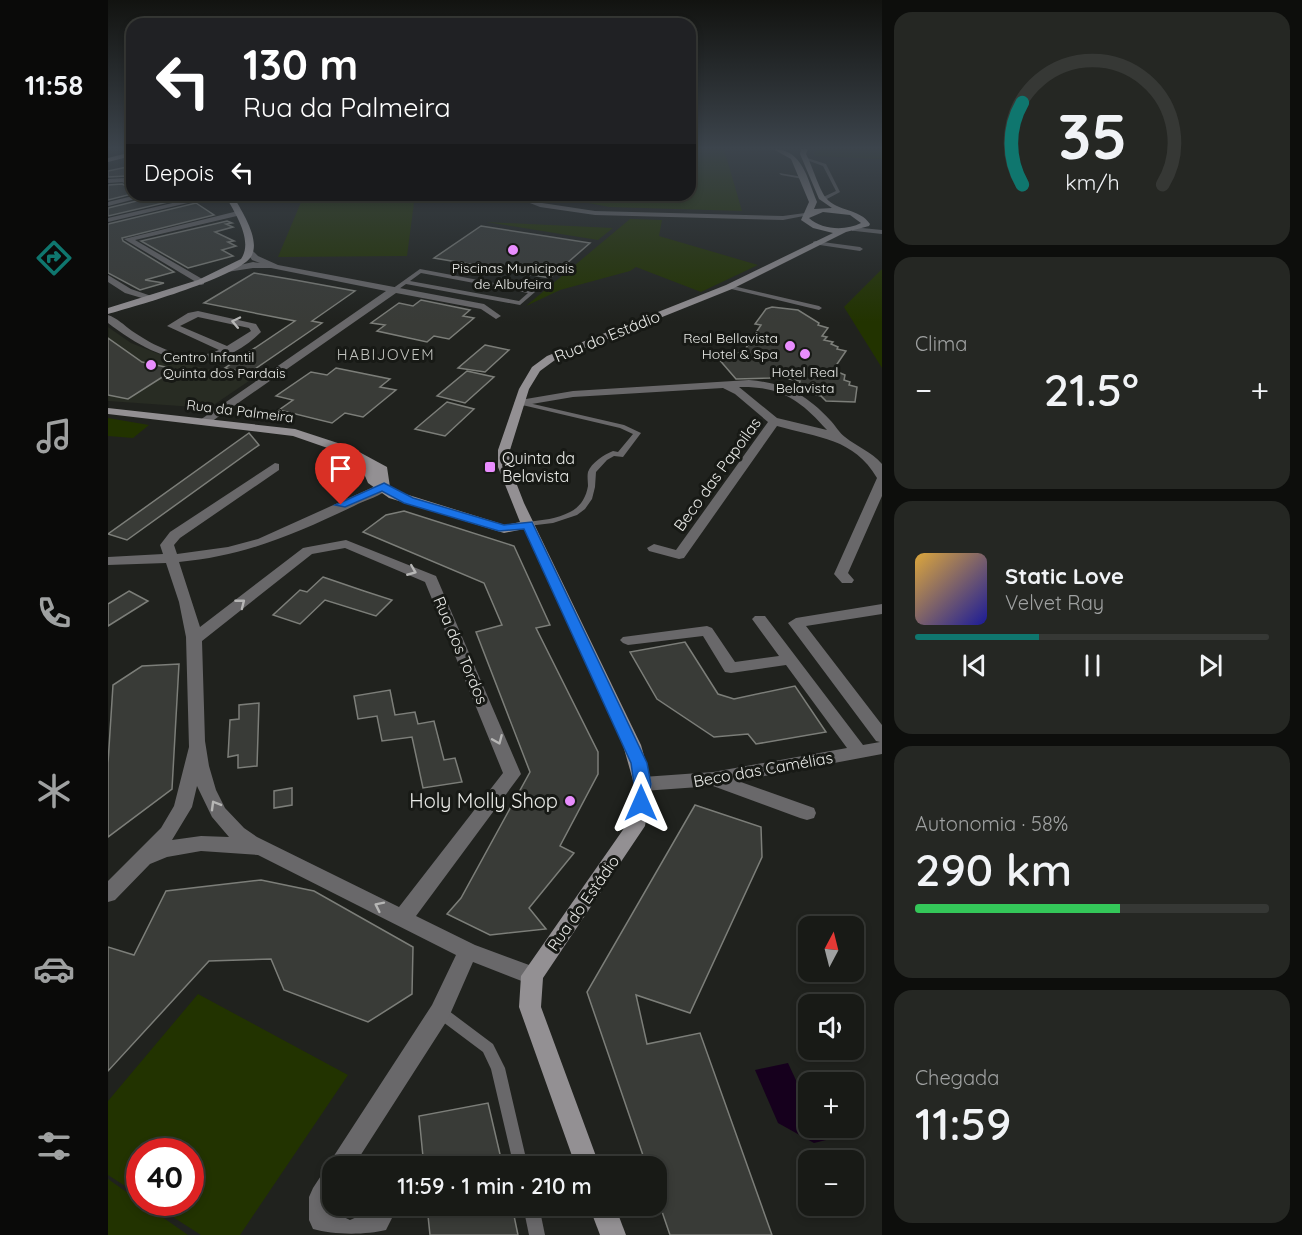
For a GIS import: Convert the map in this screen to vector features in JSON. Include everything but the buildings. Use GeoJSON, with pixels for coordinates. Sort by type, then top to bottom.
{"type":"FeatureCollection","features":[{"type":"Feature","properties":{"kind":"street"},"geometry":{"type":"LineString","coordinates":[[108,220],[166,207]]}},
{"type":"Feature","properties":{"kind":"street"},"geometry":{"type":"LineString","coordinates":[[235,207],[250,251],[255,258],[296,271]]}},
{"type":"Feature","properties":{"kind":"street"},"geometry":{"type":"LineString","coordinates":[[551,207],[595,213],[783,218],[824,210],[849,213]]}},
{"type":"Feature","properties":{"kind":"street"},"geometry":{"type":"LineString","coordinates":[[563,207],[571,209],[656,212],[608,207]]}},
{"type":"Feature","properties":{"kind":"street"},"geometry":{"type":"LineString","coordinates":[[810,207],[806,214],[806,222],[821,231],[819,241]]}},
{"type":"Feature","properties":{"kind":"street"},"geometry":{"type":"LineString","coordinates":[[833,207],[882,227]]}},
{"type":"Feature","properties":{"kind":"street"},"geometry":{"type":"LineString","coordinates":[[201,282],[128,239],[238,213]]}},
{"type":"Feature","properties":{"kind":"street"},"geometry":{"type":"LineString","coordinates":[[855,229],[866,224],[863,218]]}},
{"type":"Feature","properties":{"kind":"street","name":"Rua do Estádio"},"geometry":{"type":"LineString","coordinates":[[816,226],[855,229]]}},
{"type":"Feature","properties":{"kind":"street"},"geometry":{"type":"LineString","coordinates":[[855,229],[882,232]]}},
{"type":"Feature","properties":{"kind":"street","name":"Rua do Estádio"},"geometry":{"type":"LineString","coordinates":[[532,976],[636,826],[643,784],[639,763],[632,745],[528,524],[504,467],[504,450],[524,389],[536,369],[551,358],[729,287],[845,230]]}},
{"type":"Feature","properties":{"kind":"street"},"geometry":{"type":"LineString","coordinates":[[230,270],[244,261],[250,251]]}},
{"type":"Feature","properties":{"kind":"street"},"geometry":{"type":"LineString","coordinates":[[108,311],[201,282],[230,270],[253,265],[484,307],[496,316]]}},
{"type":"Feature","properties":{"kind":"street"},"geometry":{"type":"LineString","coordinates":[[110,281],[128,291],[152,298]]}},
{"type":"Feature","properties":{"kind":"street"},"geometry":{"type":"LineString","coordinates":[[204,422],[394,290]]}},
{"type":"Feature","properties":{"kind":"street"},"geometry":{"type":"LineString","coordinates":[[128,291],[134,303]]}},
{"type":"Feature","properties":{"kind":"street"},"geometry":{"type":"LineString","coordinates":[[108,318],[148,345],[170,355],[191,359],[207,358],[227,350],[256,332],[253,326],[198,314],[191,315],[171,326],[227,350]]}},
{"type":"Feature","properties":{"kind":"street"},"geometry":{"type":"LineString","coordinates":[[520,403],[573,394],[755,383],[792,390],[842,441]]}},
{"type":"Feature","properties":{"kind":"street"},"geometry":{"type":"LineString","coordinates":[[704,385],[736,388],[775,421],[824,433],[842,441],[873,460],[880,468],[882,476]]}},
{"type":"Feature","properties":{"kind":"street"},"geometry":{"type":"LineString","coordinates":[[524,389],[573,394]]}},
{"type":"Feature","properties":{"kind":"street","name":"Rua da Palmeira"},"geometry":{"type":"LineString","coordinates":[[108,411],[295,433],[322,440],[364,459],[372,480],[394,495],[504,529],[528,524]]}},
{"type":"Feature","properties":{"kind":"street","name":"Beco das Papoilas"},"geometry":{"type":"LineString","coordinates":[[654,548],[679,555],[775,421]]}},
{"type":"Feature","properties":{"kind":"street"},"geometry":{"type":"LineString","coordinates":[[108,894],[168,833],[183,807],[195,748],[195,639],[189,604],[167,544],[175,535],[275,467]]}},
{"type":"Feature","properties":{"kind":"street"},"geometry":{"type":"LineString","coordinates":[[847,580],[841,574],[882,481]]}},
{"type":"Feature","properties":{"kind":"street"},"geometry":{"type":"LineString","coordinates":[[108,561],[171,558],[244,547],[293,529],[384,487]]}},
{"type":"Feature","properties":{"kind":"street","name":"Rua dos Tordos"},"geometry":{"type":"LineString","coordinates":[[195,639],[308,550],[346,544],[431,579],[512,774],[403,918]]}},
{"type":"Feature","properties":{"kind":"street"},"geometry":{"type":"LineString","coordinates":[[882,609],[796,623],[882,737]]}},
{"type":"Feature","properties":{"kind":"street"},"geometry":{"type":"LineString","coordinates":[[760,619],[859,752]]}},
{"type":"Feature","properties":{"kind":"street"},"geometry":{"type":"LineString","coordinates":[[628,640],[707,631],[731,668],[791,659]]}},
{"type":"Feature","properties":{"kind":"street"},"geometry":{"type":"LineString","coordinates":[[195,748],[205,784],[215,808],[238,834],[265,850],[468,951],[532,976],[530,1007],[584,1156]]}},
{"type":"Feature","properties":{"kind":"street","name":"Beco das Camélias"},"geometry":{"type":"LineString","coordinates":[[643,784],[713,778],[882,748]]}},
{"type":"Feature","properties":{"kind":"street"},"geometry":{"type":"LineString","coordinates":[[713,778],[807,813]]}},
{"type":"Feature","properties":{"kind":"street"},"geometry":{"type":"LineString","coordinates":[[140,862],[163,850],[189,843],[219,842],[265,850]]}},
{"type":"Feature","properties":{"kind":"street"},"geometry":{"type":"LineString","coordinates":[[346,1156],[440,1012],[468,951]]}},
{"type":"Feature","properties":{"kind":"street"},"geometry":{"type":"LineString","coordinates":[[322,1216],[322,1220],[350,1233],[376,1221],[379,1216]]}},
{"type":"Feature","properties":{"kind":"street"},"geometry":{"type":"LineString","coordinates":[[606,1216],[613,1235]]}},
{"type":"Feature","properties":{"kind":"lane"},"geometry":{"type":"LineString","coordinates":[[819,241],[860,249]]}},
{"type":"Feature","properties":{"kind":"lane"},"geometry":{"type":"LineString","coordinates":[[394,290],[420,271],[532,292],[520,303],[405,282]]}},
{"type":"Feature","properties":{"kind":"lane"},"geometry":{"type":"LineString","coordinates":[[729,287],[819,308]]}},
{"type":"Feature","properties":{"kind":"lane"},"geometry":{"type":"LineString","coordinates":[[520,403],[622,426],[637,434],[620,455],[613,453],[604,458],[592,472],[593,487],[580,510],[570,518],[528,524]]}},
{"type":"Feature","properties":{"kind":"lane"},"geometry":{"type":"LineString","coordinates":[[440,1012],[488,1048],[498,1068],[518,1156]]}},
{"type":"Feature","properties":{"kind":"lane"},"geometry":{"type":"LineString","coordinates":[[533,1216],[537,1235]]}},
{"type":"Feature","properties":{"kind":"shaded area","name":"Centro Infantil Quinta dos Pardais"},"geometry":{"type":"Polygon","coordinates":[[[108,327],[131,343],[179,362],[208,369],[258,375],[209,408],[108,401],[108,327]]]}},
{"type":"Feature","properties":{"kind":"shaded area"},"geometry":{"type":"Polygon","coordinates":[[[788,1063],[798,1085],[798,1134],[778,1123],[755,1070],[788,1063]]]}},
{"type":"Feature","properties":{"kind":"shaded area"},"geometry":{"type":"Polygon","coordinates":[[[805,1138],[834,1138],[814,1143],[805,1138]]]}},
{"type":"Feature","properties":{"kind":"green space"},"geometry":{"type":"Polygon","coordinates":[[[299,207],[413,207],[407,256],[278,257],[299,207]]]}},
{"type":"Feature","properties":{"kind":"green space"},"geometry":{"type":"Polygon","coordinates":[[[607,207],[741,207],[742,211],[607,207]]]}},
{"type":"Feature","properties":{"kind":"green space"},"geometry":{"type":"Polygon","coordinates":[[[630,219],[662,220],[659,236],[758,265],[701,292],[636,267],[630,271],[560,290],[526,306],[630,219]]]}},
{"type":"Feature","properties":{"kind":"green space"},"geometry":{"type":"Polygon","coordinates":[[[486,222],[613,228],[598,240],[486,222]]]}},
{"type":"Feature","properties":{"kind":"green space"},"geometry":{"type":"Polygon","coordinates":[[[882,269],[882,368],[844,307],[882,269]]]}},
{"type":"Feature","properties":{"kind":"green space"},"geometry":{"type":"Polygon","coordinates":[[[108,418],[149,425],[133,438],[108,436],[108,418]]]}},
{"type":"Feature","properties":{"kind":"green space"},"geometry":{"type":"Polygon","coordinates":[[[198,994],[348,1075],[240,1235],[201,1235],[171,1216],[204,1216],[204,1138],[126,1138],[126,1187],[108,1175],[108,1101],[198,994]]]}},
{"type":"Feature","properties":{"kind":"green space"},"geometry":{"type":"Polygon","coordinates":[[[108,1179],[126,1192],[126,1216],[161,1216],[188,1235],[108,1235],[108,1179]]]}},
{"type":"Feature","properties":{"kind":"place","name":"Piscinas Municipais de Albufeira"},"geometry":{"type":"Point","coordinates":[513,250]}},
{"type":"Feature","properties":{"kind":"place","name":"Real Bellavista Hotel & Spa"},"geometry":{"type":"Point","coordinates":[790,346]}},
{"type":"Feature","properties":{"kind":"place","name":"Hotel Real Belavista"},"geometry":{"type":"Point","coordinates":[805,354]}},
{"type":"Feature","properties":{"kind":"place","name":"Centro Infantil Quinta dos Pardais"},"geometry":{"type":"Point","coordinates":[151,365]}},
{"type":"Feature","properties":{"kind":"place","name":"Quinta da Belavista"},"geometry":{"type":"Point","coordinates":[490,467]}},
{"type":"Feature","properties":{"kind":"place","name":"Holy Molly Shop"},"geometry":{"type":"Point","coordinates":[570,801]}},
{"type":"Feature","properties":{"kind":"district","name":"HABIJOVEM"},"geometry":{"type":"Point","coordinates":[386,355]}},
{"type":"Feature","properties":{"kind":"route"},"geometry":{"type":"LineString","coordinates":[[341,505],[384,487],[394,495],[409,501],[504,529],[528,524],[632,745],[639,763],[643,784],[641,803]]}}]}
